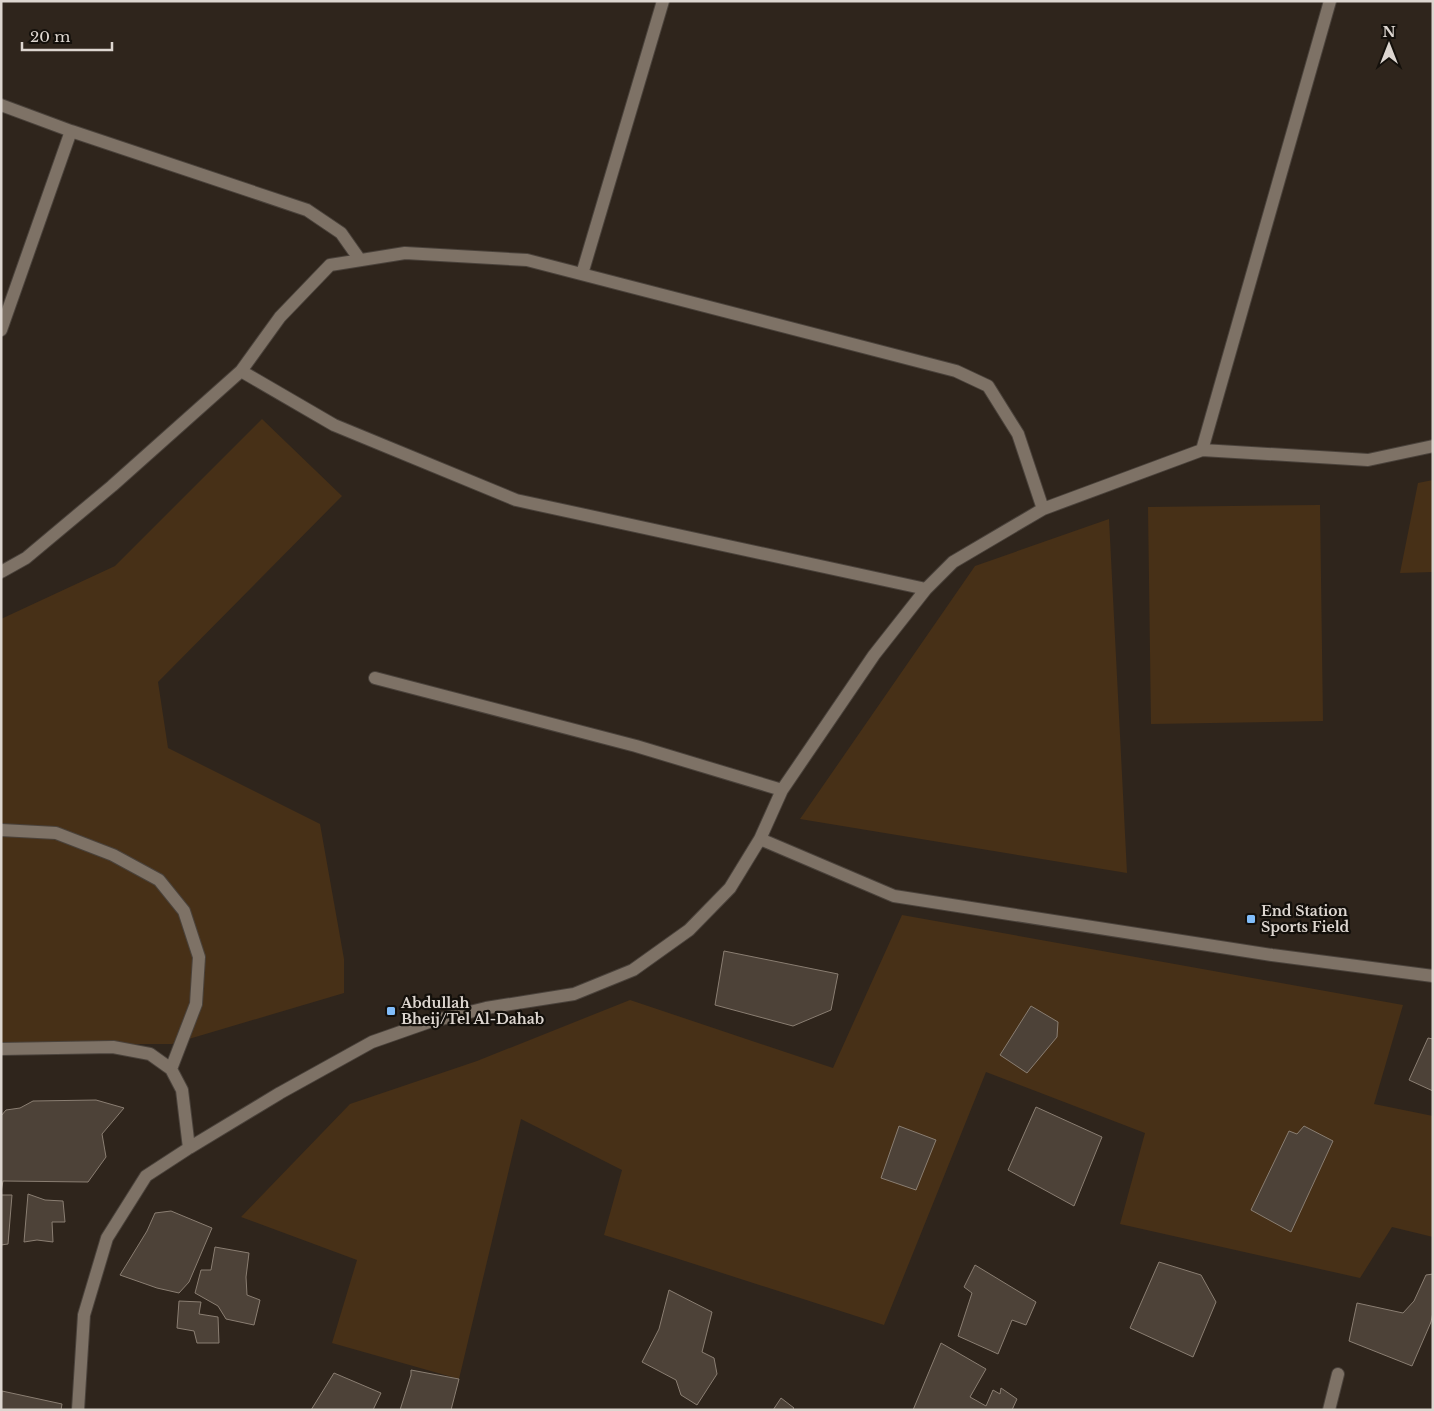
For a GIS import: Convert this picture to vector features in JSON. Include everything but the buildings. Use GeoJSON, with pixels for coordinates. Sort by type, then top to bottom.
{"type":"FeatureCollection","features":[{"type":"Feature","properties":{"kind":"street"},"geometry":{"type":"LineString","coordinates":[[582,274],[663,1]]}},
{"type":"Feature","properties":{"kind":"street"},"geometry":{"type":"LineString","coordinates":[[1202,450],[1330,1]]}},
{"type":"Feature","properties":{"kind":"street"},"geometry":{"type":"LineString","coordinates":[[1,105],[71,131],[307,210],[341,233],[360,260]]}},
{"type":"Feature","properties":{"kind":"street"},"geometry":{"type":"LineString","coordinates":[[1,330],[71,131]]}},
{"type":"Feature","properties":{"kind":"street"},"geometry":{"type":"LineString","coordinates":[[1,572],[26,558],[105,492],[241,371],[280,317],[330,264],[405,253],[527,260],[956,371],[988,386],[1018,434],[1043,509]]}},
{"type":"Feature","properties":{"kind":"street"},"geometry":{"type":"LineString","coordinates":[[241,371],[334,425],[516,500],[926,589]]}},
{"type":"Feature","properties":{"kind":"street"},"geometry":{"type":"LineString","coordinates":[[78,1410],[84,1315],[107,1238],[146,1176],[280,1093],[372,1042],[429,1022],[486,1008],[574,994],[633,970],[689,930],[730,888],[760,839],[782,790],[874,655],[926,589],[953,562],[1043,509],[1202,450],[1368,460],[1433,446]]}},
{"type":"Feature","properties":{"kind":"street"},"geometry":{"type":"LineString","coordinates":[[375,678],[636,746],[782,790]]}},
{"type":"Feature","properties":{"kind":"street"},"geometry":{"type":"LineString","coordinates":[[1,830],[56,833],[113,855],[159,880],[184,912],[199,957],[196,1004],[171,1069]]}},
{"type":"Feature","properties":{"kind":"street"},"geometry":{"type":"LineString","coordinates":[[760,839],[894,896],[1272,954],[1433,976]]}},
{"type":"Feature","properties":{"kind":"street"},"geometry":{"type":"LineString","coordinates":[[1,1049],[113,1047],[150,1054],[171,1069],[182,1090],[189,1148]]}},
{"type":"Feature","properties":{"kind":"street"},"geometry":{"type":"LineString","coordinates":[[1330,1410],[1338,1374]]}},
{"type":"Feature","properties":{"kind":"shaded area"},"geometry":{"type":"Polygon","coordinates":[[[262,419],[342,496],[158,682],[168,748],[320,824],[344,959],[344,993],[172,1044],[1,1044],[1,619],[115,566],[262,419]]]}},
{"type":"Feature","properties":{"kind":"shaded area"},"geometry":{"type":"Polygon","coordinates":[[[1433,480],[1433,572],[1400,573],[1418,483],[1433,480]]]}},
{"type":"Feature","properties":{"kind":"shaded area"},"geometry":{"type":"Polygon","coordinates":[[[1320,505],[1323,721],[1151,724],[1148,507],[1320,505]]]}},
{"type":"Feature","properties":{"kind":"shaded area"},"geometry":{"type":"Polygon","coordinates":[[[1109,519],[1127,873],[800,819],[975,566],[1109,519]]]}},
{"type":"Feature","properties":{"kind":"shaded area"},"geometry":{"type":"Polygon","coordinates":[[[902,915],[1403,1005],[1374,1104],[1433,1116],[1433,1237],[1392,1227],[1360,1278],[1120,1224],[1145,1133],[986,1072],[884,1325],[604,1235],[622,1170],[521,1119],[459,1379],[332,1343],[357,1260],[241,1217],[350,1104],[477,1061],[630,1000],[833,1068],[902,915]]]}},
{"type":"Feature","properties":{"kind":"place","name":"End Station Sports Field"},"geometry":{"type":"Point","coordinates":[1251,919]}},
{"type":"Feature","properties":{"kind":"place","name":"Abdullah Bheij/Tel Al-Dahab"},"geometry":{"type":"Point","coordinates":[391,1011]}}]}
